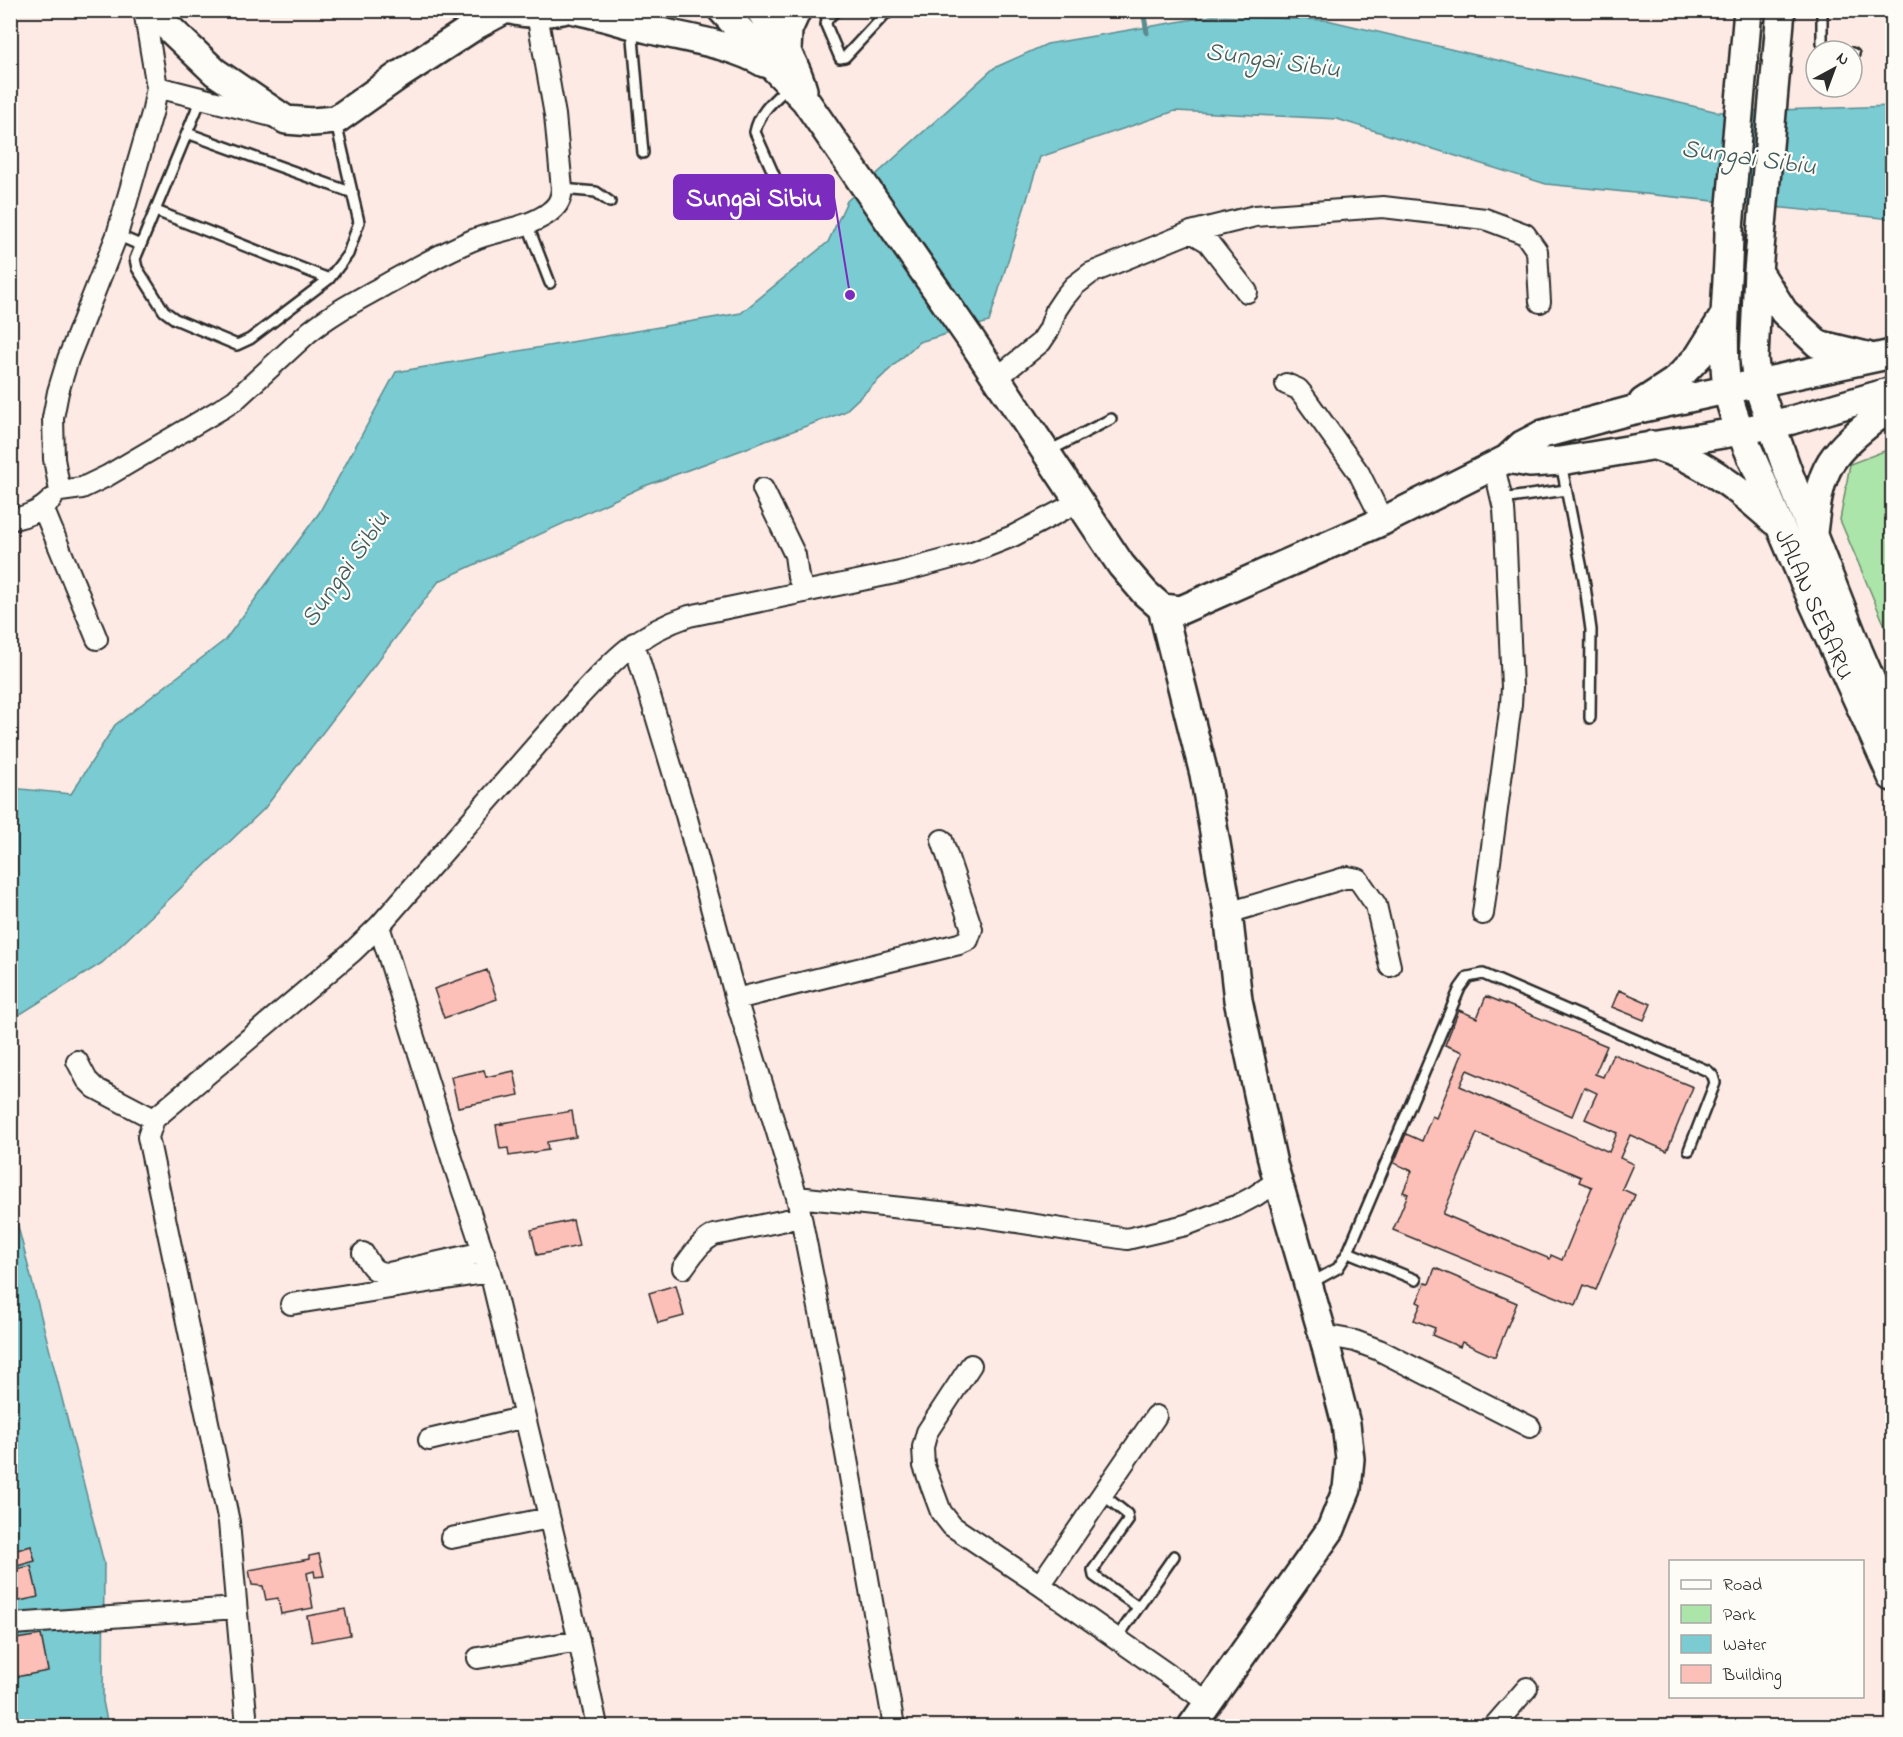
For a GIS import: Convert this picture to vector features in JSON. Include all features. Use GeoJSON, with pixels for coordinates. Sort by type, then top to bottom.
{"type":"FeatureCollection","features":[{"type":"Feature","properties":{"kind":"street"},"geometry":{"type":"LineString","coordinates":[[60,491],[54,459],[53,418],[58,392],[68,359],[117,235],[153,110],[157,87],[144,10]]}},
{"type":"Feature","properties":{"kind":"street"},"geometry":{"type":"LineString","coordinates":[[150,10],[215,72],[286,120]]}},
{"type":"Feature","properties":{"kind":"street"},"geometry":{"type":"LineString","coordinates":[[157,87],[286,120],[312,122],[336,120],[478,24],[504,10]]}},
{"type":"Feature","properties":{"kind":"street"},"geometry":{"type":"LineString","coordinates":[[10,520],[30,515],[44,508],[60,491],[82,488],[107,476],[235,400],[322,321],[345,307],[423,264],[478,238],[527,224],[557,207],[562,189],[555,115],[550,12],[523,14],[511,10]]}},
{"type":"Feature","properties":{"kind":"street"},"geometry":{"type":"LineString","coordinates":[[575,10],[735,50],[754,57],[789,76]]}},
{"type":"Feature","properties":{"kind":"street"},"geometry":{"type":"LineString","coordinates":[[722,10],[789,76],[972,341],[1121,565],[1145,593],[1162,608],[1204,774],[1228,913],[1238,1000],[1277,1181],[1323,1335],[1346,1424],[1350,1459],[1347,1489],[1331,1529],[1192,1726]]}},
{"type":"Feature","properties":{"kind":"street"},"geometry":{"type":"LineString","coordinates":[[760,10],[789,76]]}},
{"type":"Feature","properties":{"kind":"street"},"geometry":{"type":"LineString","coordinates":[[789,76],[788,30],[797,10]]}},
{"type":"Feature","properties":{"kind":"street","name":"JALAN SEBARU"},"geometry":{"type":"LineString","coordinates":[[1748,10],[1729,228],[1729,260],[1724,316],[1728,390],[1741,430],[1779,526],[1893,777]]}},
{"type":"Feature","properties":{"kind":"street","name":"JALAN SEBARU"},"geometry":{"type":"LineString","coordinates":[[1781,10],[1758,271],[1754,359],[1756,384],[1858,650],[1893,729]]}},
{"type":"Feature","properties":{"kind":"street"},"geometry":{"type":"LineString","coordinates":[[997,378],[1041,342],[1049,330],[1056,310],[1074,286],[1091,273],[1191,231],[1255,216],[1383,207],[1485,219],[1526,234],[1537,251],[1540,302]]}},
{"type":"Feature","properties":{"kind":"street"},"geometry":{"type":"LineString","coordinates":[[1191,231],[1208,242],[1247,292]]}},
{"type":"Feature","properties":{"kind":"street"},"geometry":{"type":"LineString","coordinates":[[1758,271],[1784,312],[1818,344],[1883,356]]}},
{"type":"Feature","properties":{"kind":"street"},"geometry":{"type":"LineString","coordinates":[[1629,411],[1675,381],[1699,356],[1724,316]]}},
{"type":"Feature","properties":{"kind":"street"},"geometry":{"type":"LineString","coordinates":[[1162,608],[1181,610],[1383,521],[1501,463],[1522,446],[1543,434],[1629,411],[1883,356]]}},
{"type":"Feature","properties":{"kind":"street"},"geometry":{"type":"LineString","coordinates":[[1286,384],[1298,389],[1304,395],[1359,473],[1383,521]]}},
{"type":"Feature","properties":{"kind":"street"},"geometry":{"type":"LineString","coordinates":[[1501,463],[1561,460],[1741,430],[1792,420],[1893,391]]}},
{"type":"Feature","properties":{"kind":"street"},"geometry":{"type":"LineString","coordinates":[[1813,534],[1819,491],[1831,462],[1852,438],[1893,405]]}},
{"type":"Feature","properties":{"kind":"street"},"geometry":{"type":"LineString","coordinates":[[1652,445],[1687,458],[1715,474],[1750,499],[1779,526]]}},
{"type":"Feature","properties":{"kind":"street"},"geometry":{"type":"LineString","coordinates":[[1483,914],[1511,704],[1506,536],[1501,463]]}},
{"type":"Feature","properties":{"kind":"street"},"geometry":{"type":"LineString","coordinates":[[763,489],[795,555],[798,577],[805,591]]}},
{"type":"Feature","properties":{"kind":"street"},"geometry":{"type":"LineString","coordinates":[[248,1726],[229,1522],[148,1137],[154,1119],[352,952],[379,926],[576,700],[609,665],[634,643],[666,624],[688,616],[900,572],[970,553],[1014,536],[1078,502]]}},
{"type":"Feature","properties":{"kind":"street"},"geometry":{"type":"LineString","coordinates":[[44,508],[97,639]]}},
{"type":"Feature","properties":{"kind":"street"},"geometry":{"type":"LineString","coordinates":[[634,643],[686,815],[736,999],[797,1197],[830,1363],[894,1726]]}},
{"type":"Feature","properties":{"kind":"street"},"geometry":{"type":"LineString","coordinates":[[736,999],[968,940],[972,929],[942,840]]}},
{"type":"Feature","properties":{"kind":"street"},"geometry":{"type":"LineString","coordinates":[[1228,913],[1348,877],[1358,879],[1376,904],[1390,966]]}},
{"type":"Feature","properties":{"kind":"street"},"geometry":{"type":"LineString","coordinates":[[379,926],[490,1272],[579,1641],[597,1726]]}},
{"type":"Feature","properties":{"kind":"street"},"geometry":{"type":"LineString","coordinates":[[77,1061],[87,1080],[95,1088],[154,1119]]}},
{"type":"Feature","properties":{"kind":"street"},"geometry":{"type":"LineString","coordinates":[[797,1197],[978,1216],[1127,1239],[1186,1225],[1216,1214],[1254,1196],[1277,1181]]}},
{"type":"Feature","properties":{"kind":"street"},"geometry":{"type":"LineString","coordinates":[[682,1268],[698,1247],[714,1235],[801,1217]]}},
{"type":"Feature","properties":{"kind":"street"},"geometry":{"type":"LineString","coordinates":[[363,1252],[374,1270],[389,1273],[484,1252]]}},
{"type":"Feature","properties":{"kind":"street"},"geometry":{"type":"LineString","coordinates":[[291,1304],[490,1272]]}},
{"type":"Feature","properties":{"kind":"street"},"geometry":{"type":"LineString","coordinates":[[1323,1335],[1355,1341],[1379,1350],[1530,1426]]}},
{"type":"Feature","properties":{"kind":"street"},"geometry":{"type":"LineString","coordinates":[[971,1365],[927,1432],[923,1446],[924,1466],[941,1512],[952,1526],[1209,1703]]}},
{"type":"Feature","properties":{"kind":"street"},"geometry":{"type":"LineString","coordinates":[[1040,1585],[1156,1416]]}},
{"type":"Feature","properties":{"kind":"street"},"geometry":{"type":"LineString","coordinates":[[429,1440],[525,1417]]}},
{"type":"Feature","properties":{"kind":"street"},"geometry":{"type":"LineString","coordinates":[[451,1538],[549,1518]]}},
{"type":"Feature","properties":{"kind":"street"},"geometry":{"type":"LineString","coordinates":[[12,1624],[236,1608]]}},
{"type":"Feature","properties":{"kind":"street"},"geometry":{"type":"LineString","coordinates":[[478,1658],[579,1641]]}},
{"type":"Feature","properties":{"kind":"street"},"geometry":{"type":"LineString","coordinates":[[1494,1726],[1527,1688]]}},
{"type":"Feature","properties":{"kind":"lane"},"geometry":{"type":"LineString","coordinates":[[837,10],[827,19],[826,25],[840,58],[845,57],[890,12]]}},
{"type":"Feature","properties":{"kind":"lane"},"geometry":{"type":"LineString","coordinates":[[875,10],[890,12]]}},
{"type":"Feature","properties":{"kind":"lane"},"geometry":{"type":"LineString","coordinates":[[1822,10],[1822,39]]}},
{"type":"Feature","properties":{"kind":"lane"},"geometry":{"type":"LineString","coordinates":[[632,25],[643,153]]}},
{"type":"Feature","properties":{"kind":"lane"},"geometry":{"type":"LineString","coordinates":[[789,76],[757,121],[756,132],[790,211]]}},
{"type":"Feature","properties":{"kind":"lane"},"geometry":{"type":"LineString","coordinates":[[201,99],[135,259],[137,268],[164,311],[175,319],[237,345],[250,339],[329,279],[348,254],[359,222],[336,120]]}},
{"type":"Feature","properties":{"kind":"lane"},"geometry":{"type":"LineString","coordinates":[[187,133],[354,193]]}},
{"type":"Feature","properties":{"kind":"lane"},"geometry":{"type":"LineString","coordinates":[[562,189],[597,192],[610,202]]}},
{"type":"Feature","properties":{"kind":"lane"},"geometry":{"type":"LineString","coordinates":[[156,211],[329,279]]}},
{"type":"Feature","properties":{"kind":"lane"},"geometry":{"type":"LineString","coordinates":[[527,224],[550,283]]}},
{"type":"Feature","properties":{"kind":"lane"},"geometry":{"type":"LineString","coordinates":[[117,235],[140,245]]}},
{"type":"Feature","properties":{"kind":"lane"},"geometry":{"type":"LineString","coordinates":[[1047,452],[1111,419]]}},
{"type":"Feature","properties":{"kind":"lane"},"geometry":{"type":"LineString","coordinates":[[1561,460],[1592,630],[1590,718]]}},
{"type":"Feature","properties":{"kind":"lane"},"geometry":{"type":"LineString","coordinates":[[1502,499],[1566,490]]}},
{"type":"Feature","properties":{"kind":"lane"},"geometry":{"type":"LineString","coordinates":[[1309,1284],[1338,1268],[1348,1252],[1461,988],[1468,977],[1483,974],[1708,1071],[1715,1083],[1689,1150]]}},
{"type":"Feature","properties":{"kind":"lane"},"geometry":{"type":"LineString","coordinates":[[1348,1252],[1416,1280]]}},
{"type":"Feature","properties":{"kind":"lane"},"geometry":{"type":"LineString","coordinates":[[1102,1494],[1127,1514],[1128,1521],[1093,1570],[1094,1576],[1138,1607]]}},
{"type":"Feature","properties":{"kind":"lane"},"geometry":{"type":"LineString","coordinates":[[1117,1638],[1174,1556]]}},
{"type":"Feature","properties":{"kind":"green space"},"geometry":{"type":"Polygon","coordinates":[[[1892,448],[1892,639],[1840,520],[1850,464],[1892,448]]]}},
{"type":"Feature","properties":{"kind":"water"},"geometry":{"type":"Polygon","coordinates":[[[1212,16],[1327,20],[1718,112],[1892,106],[1892,219],[1546,184],[1337,119],[1175,111],[1040,157],[989,322],[919,342],[844,412],[642,487],[439,581],[264,809],[102,963],[11,1020],[11,788],[71,794],[115,725],[225,640],[319,513],[396,372],[741,313],[828,242],[847,201],[994,68],[1047,44],[1212,16]]]}},
{"type":"Feature","properties":{"kind":"water"},"geometry":{"type":"Polygon","coordinates":[[[10,1195],[104,1563],[103,1701],[108,1726],[11,1726],[10,1195]]]}},
{"type":"Feature","properties":{"kind":"building"},"geometry":{"type":"Polygon","coordinates":[[[487,970],[497,999],[444,1018],[434,989],[487,970]]]}},
{"type":"Feature","properties":{"kind":"building"},"geometry":{"type":"Polygon","coordinates":[[[1619,990],[1651,1004],[1644,1020],[1612,1007],[1619,990]]]}},
{"type":"Feature","properties":{"kind":"building"},"geometry":{"type":"Polygon","coordinates":[[[1486,996],[1607,1046],[1595,1074],[1603,1077],[1613,1054],[1693,1087],[1667,1151],[1630,1135],[1620,1158],[1633,1164],[1622,1189],[1635,1195],[1596,1290],[1584,1285],[1576,1305],[1393,1230],[1408,1194],[1403,1192],[1412,1171],[1394,1163],[1406,1134],[1422,1141],[1432,1116],[1436,1118],[1463,1052],[1445,1045],[1459,1010],[1477,1018],[1486,996]],[[1467,1070],[1460,1086],[1609,1152],[1617,1133],[1585,1119],[1597,1093],[1584,1087],[1572,1116],[1467,1070]],[[1477,1133],[1443,1214],[1550,1259],[1551,1255],[1562,1260],[1592,1187],[1579,1182],[1581,1177],[1477,1133]]]}},
{"type":"Feature","properties":{"kind":"building"},"geometry":{"type":"Polygon","coordinates":[[[484,1070],[486,1077],[514,1071],[519,1095],[458,1107],[451,1077],[484,1070]]]}},
{"type":"Feature","properties":{"kind":"building"},"geometry":{"type":"Polygon","coordinates":[[[572,1111],[576,1137],[547,1142],[548,1150],[509,1156],[508,1148],[500,1149],[496,1125],[572,1111]]]}},
{"type":"Feature","properties":{"kind":"building"},"geometry":{"type":"Polygon","coordinates":[[[573,1220],[579,1246],[537,1255],[531,1230],[573,1220]]]}},
{"type":"Feature","properties":{"kind":"building"},"geometry":{"type":"Polygon","coordinates":[[[1435,1268],[1517,1303],[1495,1357],[1462,1342],[1460,1347],[1432,1335],[1435,1328],[1414,1320],[1421,1304],[1417,1302],[1425,1283],[1429,1284],[1435,1268]]]}},
{"type":"Feature","properties":{"kind":"building"},"geometry":{"type":"Polygon","coordinates":[[[676,1285],[684,1316],[658,1323],[649,1293],[676,1285]]]}},
{"type":"Feature","properties":{"kind":"building"},"geometry":{"type":"Polygon","coordinates":[[[31,1546],[35,1561],[10,1568],[10,1552],[31,1546]]]}},
{"type":"Feature","properties":{"kind":"building"},"geometry":{"type":"Polygon","coordinates":[[[319,1554],[324,1576],[315,1577],[314,1571],[307,1573],[313,1608],[281,1614],[278,1598],[266,1600],[263,1586],[252,1585],[249,1570],[309,1559],[309,1556],[319,1554]]]}},
{"type":"Feature","properties":{"kind":"building"},"geometry":{"type":"Polygon","coordinates":[[[31,1566],[38,1597],[10,1603],[10,1570],[31,1566]]]}},
{"type":"Feature","properties":{"kind":"building"},"geometry":{"type":"Polygon","coordinates":[[[345,1609],[350,1635],[312,1642],[307,1616],[345,1609]]]}},
{"type":"Feature","properties":{"kind":"building"},"geometry":{"type":"Polygon","coordinates":[[[41,1635],[48,1671],[10,1678],[10,1640],[41,1635]]]}},
{"type":"Feature","properties":{"kind":"waterway"},"geometry":{"type":"LineString","coordinates":[[1143,10],[1147,33]]}},
{"type":"Feature","properties":{"kind":"place","name":"Sungai Sibiu"},"geometry":{"type":"Point","coordinates":[850,295]}}]}
